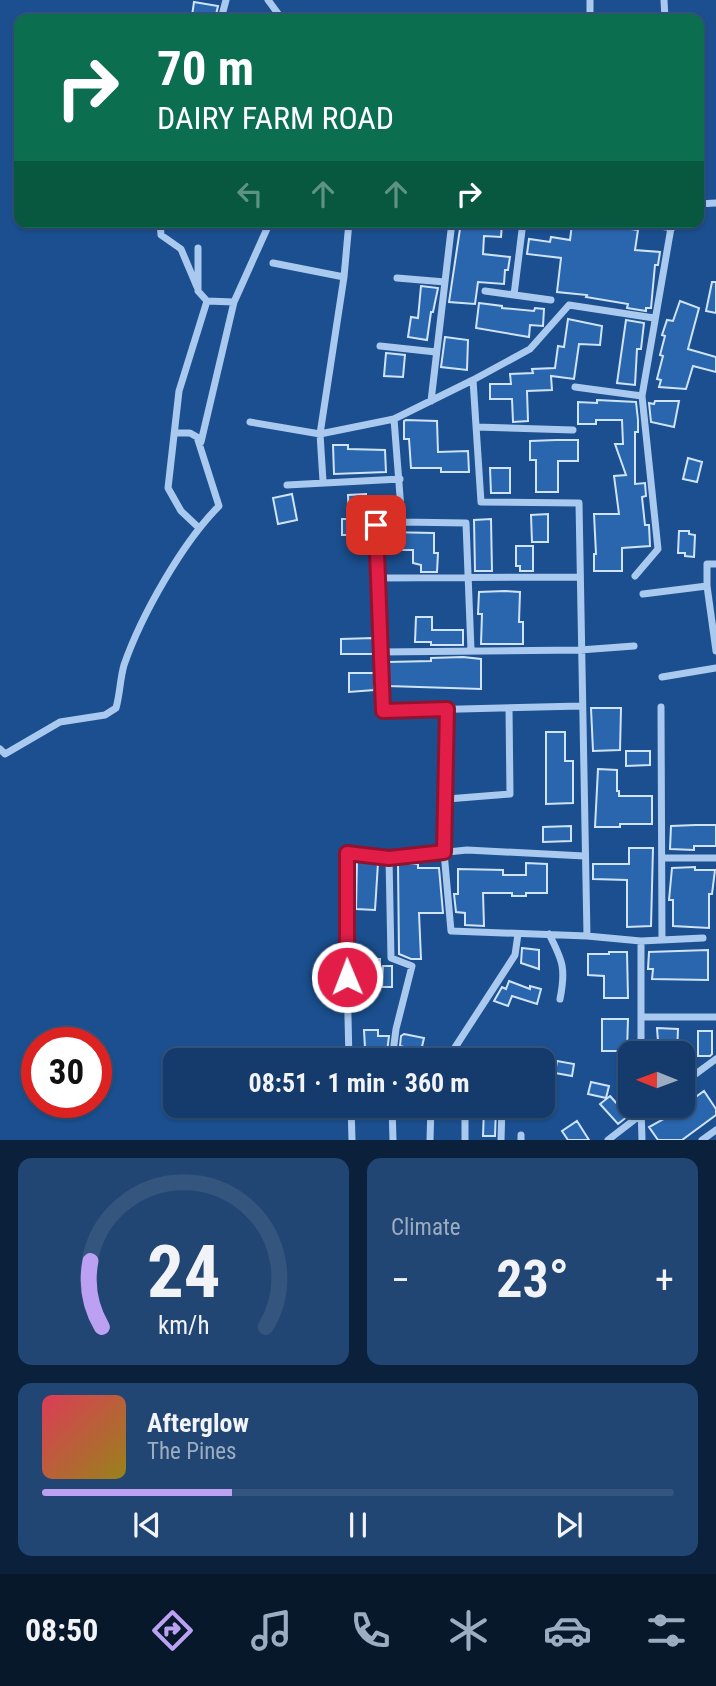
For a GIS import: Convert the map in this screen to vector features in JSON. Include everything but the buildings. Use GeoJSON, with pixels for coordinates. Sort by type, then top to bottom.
{"type":"FeatureCollection","features":[{"type":"Feature","properties":{"kind":"street"},"geometry":{"type":"LineString","coordinates":[[160,228],[161,235],[181,248],[198,291],[207,300],[234,302]]}},
{"type":"Feature","properties":{"kind":"street"},"geometry":{"type":"LineString","coordinates":[[201,443],[234,302],[267,228]]}},
{"type":"Feature","properties":{"kind":"street"},"geometry":{"type":"LineString","coordinates":[[323,481],[320,434],[344,277],[348,228]]}},
{"type":"Feature","properties":{"kind":"street"},"geometry":{"type":"LineString","coordinates":[[431,401],[451,228]]}},
{"type":"Feature","properties":{"kind":"street"},"geometry":{"type":"LineString","coordinates":[[514,295],[522,228]]}},
{"type":"Feature","properties":{"kind":"street"},"geometry":{"type":"LineString","coordinates":[[635,576],[658,549],[642,396],[671,228]]}},
{"type":"Feature","properties":{"kind":"street"},"geometry":{"type":"LineString","coordinates":[[198,248],[198,291]]}},
{"type":"Feature","properties":{"kind":"street"},"geometry":{"type":"LineString","coordinates":[[273,263],[344,277]]}},
{"type":"Feature","properties":{"kind":"street"},"geometry":{"type":"LineString","coordinates":[[397,278],[445,282]]}},
{"type":"Feature","properties":{"kind":"street"},"geometry":{"type":"LineString","coordinates":[[485,291],[551,300]]}},
{"type":"Feature","properties":{"kind":"street"},"geometry":{"type":"LineString","coordinates":[[198,527],[181,511],[168,488],[179,391],[207,300]]}},
{"type":"Feature","properties":{"kind":"street"},"geometry":{"type":"LineString","coordinates":[[250,422],[320,434],[394,419],[530,349],[569,305],[654,317]]}},
{"type":"Feature","properties":{"kind":"street"},"geometry":{"type":"LineString","coordinates":[[380,346],[436,352]]}},
{"type":"Feature","properties":{"kind":"street"},"geometry":{"type":"LineString","coordinates":[[473,380],[481,502],[579,503],[587,936]]}},
{"type":"Feature","properties":{"kind":"street"},"geometry":{"type":"LineString","coordinates":[[575,387],[642,396]]}},
{"type":"Feature","properties":{"kind":"street"},"geometry":{"type":"LineString","coordinates":[[394,419],[402,523]]}},
{"type":"Feature","properties":{"kind":"street"},"geometry":{"type":"LineString","coordinates":[[476,427],[573,430]]}},
{"type":"Feature","properties":{"kind":"street"},"geometry":{"type":"LineString","coordinates":[[2,754],[60,722],[105,715],[116,708],[123,668],[136,635],[198,527],[219,506],[201,443],[190,433],[175,433]]}},
{"type":"Feature","properties":{"kind":"street"},"geometry":{"type":"LineString","coordinates":[[287,485],[400,479]]}},
{"type":"Feature","properties":{"kind":"street"},"geometry":{"type":"LineString","coordinates":[[471,650],[466,523],[376,525],[383,711],[581,706]]}},
{"type":"Feature","properties":{"kind":"street"},"geometry":{"type":"LineString","coordinates":[[716,564],[707,564],[707,586],[716,651]]}},
{"type":"Feature","properties":{"kind":"street"},"geometry":{"type":"LineString","coordinates":[[378,578],[579,577]]}},
{"type":"Feature","properties":{"kind":"street"},"geometry":{"type":"LineString","coordinates":[[643,594],[707,586]]}},
{"type":"Feature","properties":{"kind":"street"},"geometry":{"type":"LineString","coordinates":[[380,652],[580,650],[634,646]]}},
{"type":"Feature","properties":{"kind":"street"},"geometry":{"type":"LineString","coordinates":[[662,677],[716,668]]}},
{"type":"Feature","properties":{"kind":"street"},"geometry":{"type":"LineString","coordinates":[[661,707],[663,940]]}},
{"type":"Feature","properties":{"kind":"street"},"geometry":{"type":"LineString","coordinates":[[447,799],[510,794],[509,708]]}},
{"type":"Feature","properties":{"kind":"street"},"geometry":{"type":"LineString","coordinates":[[447,709],[444,852],[452,931],[587,936],[641,941],[704,938]]}},
{"type":"Feature","properties":{"kind":"street"},"geometry":{"type":"LineString","coordinates":[[349,1048],[345,888],[347,853],[389,858],[467,850],[584,856]]}},
{"type":"Feature","properties":{"kind":"street"},"geometry":{"type":"LineString","coordinates":[[389,858],[391,958],[412,966],[394,1048]]}},
{"type":"Feature","properties":{"kind":"street"},"geometry":{"type":"LineString","coordinates":[[662,858],[716,858]]}},
{"type":"Feature","properties":{"kind":"street"},"geometry":{"type":"LineString","coordinates":[[455,1048],[515,955],[518,934]]}},
{"type":"Feature","properties":{"kind":"street"},"geometry":{"type":"LineString","coordinates":[[549,934],[561,958],[565,977],[561,999]]}},
{"type":"Feature","properties":{"kind":"street"},"geometry":{"type":"LineString","coordinates":[[641,941],[641,1041]]}},
{"type":"Feature","properties":{"kind":"street"},"geometry":{"type":"LineString","coordinates":[[641,1017],[716,1017]]}},
{"type":"Feature","properties":{"kind":"street"},"geometry":{"type":"LineString","coordinates":[[695,1074],[716,1059]]}},
{"type":"Feature","properties":{"kind":"street"},"geometry":{"type":"LineString","coordinates":[[351,1118],[352,1140]]}},
{"type":"Feature","properties":{"kind":"street"},"geometry":{"type":"LineString","coordinates":[[392,1118],[393,1140]]}},
{"type":"Feature","properties":{"kind":"street"},"geometry":{"type":"LineString","coordinates":[[430,1140],[431,1118]]}},
{"type":"Feature","properties":{"kind":"street"},"geometry":{"type":"LineString","coordinates":[[465,1118],[465,1140]]}},
{"type":"Feature","properties":{"kind":"street"},"geometry":{"type":"LineString","coordinates":[[502,1118],[502,1140]]}},
{"type":"Feature","properties":{"kind":"street"},"geometry":{"type":"LineString","coordinates":[[608,1140],[632,1118]]}},
{"type":"Feature","properties":{"kind":"street"},"geometry":{"type":"LineString","coordinates":[[641,1118],[642,1140]]}},
{"type":"Feature","properties":{"kind":"street"},"geometry":{"type":"LineString","coordinates":[[702,1140],[716,1130]]}},
{"type":"Feature","properties":{"kind":"route"},"geometry":{"type":"LineString","coordinates":[[347,977],[347,853],[389,858],[444,852],[447,709],[383,711],[376,525]]}}]}
